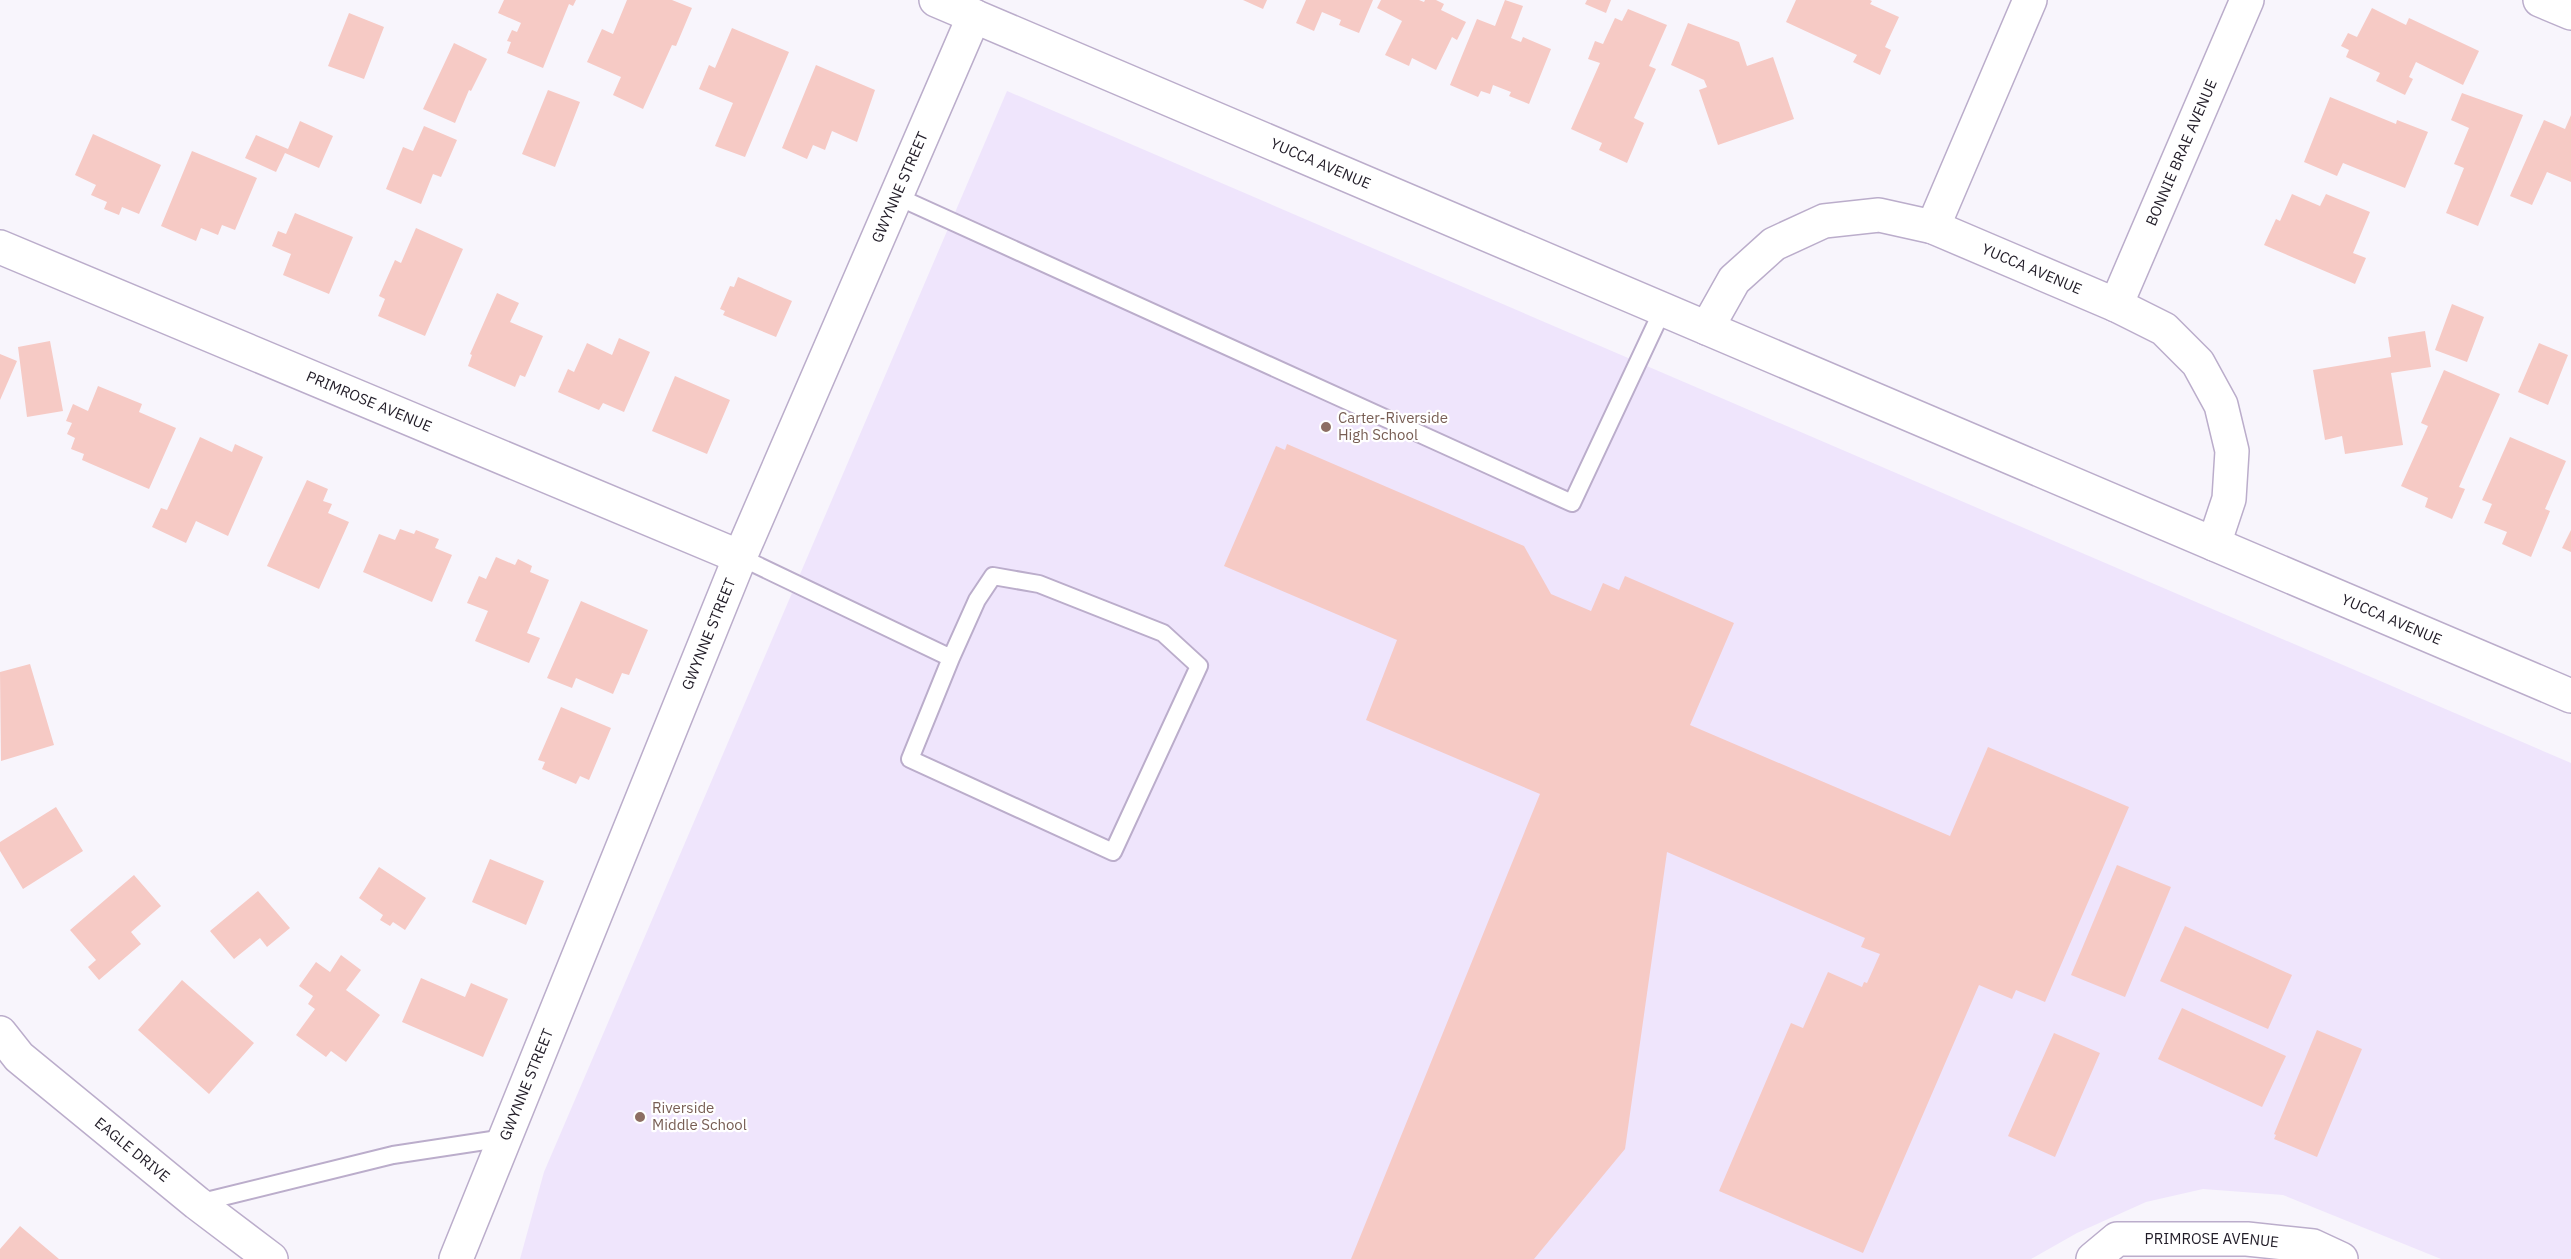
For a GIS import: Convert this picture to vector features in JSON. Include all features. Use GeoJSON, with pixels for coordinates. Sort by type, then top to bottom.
{"type":"FeatureCollection","features":[{"type":"Feature","properties":{"kind":"street","name":"YUCCA AVENUE"},"geometry":{"type":"LineString","coordinates":[[936,0],[2571,696]]}},
{"type":"Feature","properties":{"kind":"street"},"geometry":{"type":"LineString","coordinates":[[1933,227],[2030,0]]}},
{"type":"Feature","properties":{"kind":"street","name":"BONNIE BRAE AVENUE"},"geometry":{"type":"LineString","coordinates":[[2116,305],[2247,0]]}},
{"type":"Feature","properties":{"kind":"street"},"geometry":{"type":"LineString","coordinates":[[2540,0],[2571,13]]}},
{"type":"Feature","properties":{"kind":"street","name":"GWYNNE STREET"},"geometry":{"type":"LineString","coordinates":[[456,1259],[740,556],[974,16]]}},
{"type":"Feature","properties":{"kind":"street","name":"YUCCA AVENUE"},"geometry":{"type":"LineString","coordinates":[[1707,328],[1734,280],[1774,244],[1814,225],[1824,221],[1879,215],[1933,227],[2116,305],[2164,329],[2198,363],[2221,405],[2232,451],[2229,499],[2214,544]]}},
{"type":"Feature","properties":{"kind":"street","name":"PRIMROSE AVENUE"},"geometry":{"type":"LineString","coordinates":[[0,247],[740,556]]}},
{"type":"Feature","properties":{"kind":"street","name":"EAGLE DRIVE"},"geometry":{"type":"LineString","coordinates":[[0,1033],[19,1057],[197,1203],[271,1259]]}},
{"type":"Feature","properties":{"kind":"street","name":"PRIMROSE AVENUE"},"geometry":{"type":"LineString","coordinates":[[2105,1249],[2238,1249],[2313,1246],[2341,1259]]}},
{"type":"Feature","properties":{"kind":"lane"},"geometry":{"type":"LineString","coordinates":[[896,196],[1572,503],[1663,309]]}},
{"type":"Feature","properties":{"kind":"lane"},"geometry":{"type":"LineString","coordinates":[[740,556],[951,658]]}},
{"type":"Feature","properties":{"kind":"lane"},"geometry":{"type":"LineString","coordinates":[[993,576],[1039,584],[1163,633],[1199,666],[1113,852],[910,759],[951,658],[977,600],[993,576]]}},
{"type":"Feature","properties":{"kind":"lane"},"geometry":{"type":"LineString","coordinates":[[197,1203],[393,1155],[505,1138]]}},
{"type":"Feature","properties":{"kind":"shaded area","name":"Carter-Riverside High School"},"geometry":{"type":"Polygon","coordinates":[[[1007,91],[2571,763],[2571,1259],[2441,1259],[2283,1195],[2203,1189],[2146,1202],[2077,1233],[2031,1259],[520,1259],[544,1172],[1007,91]]]}},
{"type":"Feature","properties":{"kind":"building"},"geometry":{"type":"Polygon","coordinates":[[[504,0],[576,0],[573,6],[569,4],[543,68],[507,53],[511,42],[507,41],[512,30],[517,32],[521,23],[498,13],[504,0]]]}},
{"type":"Feature","properties":{"kind":"building"},"geometry":{"type":"Polygon","coordinates":[[[627,0],[672,0],[692,8],[676,46],[672,45],[643,109],[613,95],[621,77],[587,62],[602,29],[613,34],[627,0]]]}},
{"type":"Feature","properties":{"kind":"building"},"geometry":{"type":"Polygon","coordinates":[[[1243,0],[1267,0],[1263,9],[1243,0]]]}},
{"type":"Feature","properties":{"kind":"building"},"geometry":{"type":"Polygon","coordinates":[[[1306,0],[1373,0],[1359,33],[1339,25],[1341,20],[1322,12],[1314,31],[1296,23],[1306,0]]]}},
{"type":"Feature","properties":{"kind":"building"},"geometry":{"type":"Polygon","coordinates":[[[1381,0],[1424,2],[1425,0],[1436,0],[1444,4],[1441,10],[1466,22],[1457,40],[1452,37],[1436,70],[1412,58],[1409,66],[1385,55],[1402,21],[1377,8],[1381,0]]]}},
{"type":"Feature","properties":{"kind":"building"},"geometry":{"type":"Polygon","coordinates":[[[1505,0],[1523,6],[1511,38],[1521,42],[1523,37],[1551,49],[1529,104],[1509,96],[1511,92],[1493,85],[1490,94],[1481,91],[1478,97],[1450,85],[1477,19],[1495,26],[1505,0]]]}},
{"type":"Feature","properties":{"kind":"building"},"geometry":{"type":"Polygon","coordinates":[[[1587,0],[1611,0],[1606,13],[1585,4],[1587,0]]]}},
{"type":"Feature","properties":{"kind":"building"},"geometry":{"type":"Polygon","coordinates":[[[1796,0],[1870,0],[1872,1],[1870,4],[1899,17],[1885,47],[1891,50],[1880,75],[1853,62],[1857,55],[1786,22],[1796,0]]]}},
{"type":"Feature","properties":{"kind":"building"},"geometry":{"type":"Polygon","coordinates":[[[2372,8],[2406,25],[2409,18],[2479,51],[2463,85],[2416,62],[2409,77],[2413,79],[2405,95],[2376,81],[2380,73],[2346,57],[2349,50],[2341,46],[2348,33],[2357,37],[2372,8]]]}},
{"type":"Feature","properties":{"kind":"building"},"geometry":{"type":"Polygon","coordinates":[[[1628,9],[1667,25],[1649,66],[1656,69],[1634,118],[1644,123],[1627,163],[1599,150],[1602,143],[1571,129],[1600,63],[1588,59],[1595,41],[1603,44],[1615,18],[1622,21],[1628,9]]]}},
{"type":"Feature","properties":{"kind":"building"},"geometry":{"type":"Polygon","coordinates":[[[349,13],[384,27],[364,79],[328,66],[349,13]]]}},
{"type":"Feature","properties":{"kind":"building"},"geometry":{"type":"Polygon","coordinates":[[[1688,23],[1739,42],[1747,66],[1773,57],[1794,119],[1718,145],[1699,90],[1707,87],[1704,80],[1671,65],[1688,23]]]}},
{"type":"Feature","properties":{"kind":"building"},"geometry":{"type":"Polygon","coordinates":[[[732,28],[789,52],[745,157],[715,146],[733,103],[699,89],[709,65],[715,68],[732,28]]]}},
{"type":"Feature","properties":{"kind":"building"},"geometry":{"type":"Polygon","coordinates":[[[454,43],[487,59],[471,91],[469,90],[455,123],[423,109],[454,43]]]}},
{"type":"Feature","properties":{"kind":"building"},"geometry":{"type":"Polygon","coordinates":[[[816,65],[875,90],[857,142],[832,131],[825,150],[813,145],[807,159],[782,148],[816,65]]]}},
{"type":"Feature","properties":{"kind":"building"},"geometry":{"type":"Polygon","coordinates":[[[548,90],[580,102],[555,167],[522,154],[548,90]]]}},
{"type":"Feature","properties":{"kind":"building"},"geometry":{"type":"Polygon","coordinates":[[[2462,93],[2523,115],[2478,226],[2446,213],[2464,168],[2454,164],[2469,128],[2451,120],[2462,93]]]}},
{"type":"Feature","properties":{"kind":"building"},"geometry":{"type":"Polygon","coordinates":[[[2330,97],[2396,124],[2397,120],[2428,132],[2405,188],[2343,163],[2337,176],[2304,162],[2330,97]]]}},
{"type":"Feature","properties":{"kind":"building"},"geometry":{"type":"Polygon","coordinates":[[[2571,115],[2571,182],[2547,172],[2532,205],[2510,196],[2544,120],[2565,129],[2571,115]]]}},
{"type":"Feature","properties":{"kind":"building"},"geometry":{"type":"Polygon","coordinates":[[[300,121],[333,136],[319,168],[285,153],[276,172],[245,158],[256,135],[288,149],[300,121]]]}},
{"type":"Feature","properties":{"kind":"building"},"geometry":{"type":"Polygon","coordinates":[[[424,126],[457,140],[441,177],[433,174],[421,204],[386,189],[403,147],[413,151],[424,126]]]}},
{"type":"Feature","properties":{"kind":"building"},"geometry":{"type":"Polygon","coordinates":[[[93,134],[161,165],[139,214],[122,207],[119,215],[104,209],[107,202],[91,195],[96,185],[75,175],[93,134]]]}},
{"type":"Feature","properties":{"kind":"building"},"geometry":{"type":"Polygon","coordinates":[[[192,151],[257,178],[235,230],[222,225],[218,235],[201,228],[196,241],[161,226],[192,151]]]}},
{"type":"Feature","properties":{"kind":"building"},"geometry":{"type":"Polygon","coordinates":[[[2292,194],[2320,206],[2326,194],[2370,212],[2353,253],[2366,258],[2355,284],[2264,245],[2276,219],[2280,221],[2292,194]]]}},
{"type":"Feature","properties":{"kind":"building"},"geometry":{"type":"Polygon","coordinates":[[[295,213],[353,237],[329,294],[283,275],[291,254],[272,246],[278,231],[286,234],[295,213]]]}},
{"type":"Feature","properties":{"kind":"building"},"geometry":{"type":"Polygon","coordinates":[[[416,228],[463,249],[425,336],[378,316],[385,299],[379,296],[395,260],[401,263],[416,228]]]}},
{"type":"Feature","properties":{"kind":"building"},"geometry":{"type":"Polygon","coordinates":[[[738,277],[792,301],[776,337],[723,315],[725,311],[720,309],[730,286],[734,287],[738,277]]]}},
{"type":"Feature","properties":{"kind":"building"},"geometry":{"type":"Polygon","coordinates":[[[497,293],[519,303],[510,322],[543,336],[525,377],[520,375],[515,387],[468,366],[472,355],[470,354],[497,293]]]}},
{"type":"Feature","properties":{"kind":"building"},"geometry":{"type":"Polygon","coordinates":[[[2452,304],[2484,317],[2467,362],[2435,350],[2452,304]]]}},
{"type":"Feature","properties":{"kind":"building"},"geometry":{"type":"Polygon","coordinates":[[[2425,331],[2431,367],[2391,373],[2403,445],[2345,454],[2342,436],[2325,440],[2313,370],[2391,357],[2388,337],[2425,331]]]}},
{"type":"Feature","properties":{"kind":"building"},"geometry":{"type":"Polygon","coordinates":[[[619,338],[650,352],[624,412],[603,403],[599,410],[558,392],[568,369],[574,372],[587,343],[612,355],[619,338]]]}},
{"type":"Feature","properties":{"kind":"building"},"geometry":{"type":"Polygon","coordinates":[[[50,341],[63,411],[27,417],[18,347],[50,341]]]}},
{"type":"Feature","properties":{"kind":"building"},"geometry":{"type":"Polygon","coordinates":[[[2539,343],[2568,355],[2548,405],[2518,392],[2539,343]]]}},
{"type":"Feature","properties":{"kind":"building"},"geometry":{"type":"Polygon","coordinates":[[[0,354],[17,361],[0,400],[0,354]]]}},
{"type":"Feature","properties":{"kind":"building"},"geometry":{"type":"Polygon","coordinates":[[[2444,370],[2500,394],[2459,487],[2465,489],[2452,519],[2425,507],[2428,498],[2401,486],[2428,426],[2421,423],[2444,370]]]}},
{"type":"Feature","properties":{"kind":"building"},"geometry":{"type":"Polygon","coordinates":[[[675,376],[730,400],[707,454],[652,431],[675,376]]]}},
{"type":"Feature","properties":{"kind":"building"},"geometry":{"type":"Polygon","coordinates":[[[98,386],[142,404],[139,412],[176,428],[149,489],[82,460],[84,454],[71,449],[75,438],[67,434],[72,423],[66,421],[73,404],[88,411],[98,386]]]}},
{"type":"Feature","properties":{"kind":"building"},"geometry":{"type":"Polygon","coordinates":[[[200,437],[232,452],[235,444],[263,457],[228,536],[196,521],[186,543],[152,527],[161,508],[167,510],[200,437]]]}},
{"type":"Feature","properties":{"kind":"building"},"geometry":{"type":"Polygon","coordinates":[[[2510,437],[2566,461],[2545,509],[2550,511],[2531,557],[2502,544],[2507,532],[2484,523],[2492,504],[2482,500],[2510,437]]]}},
{"type":"Feature","properties":{"kind":"building"},"geometry":{"type":"Polygon","coordinates":[[[1287,444],[1524,546],[1551,594],[1591,611],[1603,583],[1619,590],[1625,576],[1734,623],[1690,725],[1950,836],[1988,747],[2129,807],[2045,1002],[2016,990],[2012,999],[1979,985],[1863,1253],[1719,1191],[1791,1023],[1803,1028],[1828,972],[1862,987],[1864,982],[1867,983],[1880,954],[1861,947],[1865,938],[1667,852],[1625,1149],[1534,1259],[1351,1259],[1540,794],[1366,720],[1397,640],[1224,566],[1276,446],[1285,450],[1287,444]]]}},
{"type":"Feature","properties":{"kind":"building"},"geometry":{"type":"Polygon","coordinates":[[[307,480],[328,489],[323,501],[332,504],[328,513],[349,522],[319,589],[267,566],[307,480]]]}},
{"type":"Feature","properties":{"kind":"building"},"geometry":{"type":"Polygon","coordinates":[[[400,529],[414,534],[416,530],[439,539],[435,548],[452,555],[432,602],[363,572],[379,534],[395,540],[400,529]]]}},
{"type":"Feature","properties":{"kind":"building"},"geometry":{"type":"Polygon","coordinates":[[[2571,530],[2571,552],[2562,548],[2571,530]]]}},
{"type":"Feature","properties":{"kind":"building"},"geometry":{"type":"Polygon","coordinates":[[[496,557],[515,565],[518,559],[532,566],[530,572],[549,580],[527,633],[540,638],[529,663],[475,641],[488,611],[467,603],[479,576],[486,579],[496,557]]]}},
{"type":"Feature","properties":{"kind":"building"},"geometry":{"type":"Polygon","coordinates":[[[581,601],[648,630],[629,675],[622,673],[613,694],[576,678],[572,688],[547,678],[581,601]]]}},
{"type":"Feature","properties":{"kind":"building"},"geometry":{"type":"Polygon","coordinates":[[[30,664],[54,745],[1,761],[0,672],[30,664]]]}},
{"type":"Feature","properties":{"kind":"building"},"geometry":{"type":"Polygon","coordinates":[[[561,707],[611,728],[589,780],[580,776],[576,784],[542,769],[545,762],[538,760],[561,707]]]}},
{"type":"Feature","properties":{"kind":"building"},"geometry":{"type":"Polygon","coordinates":[[[56,807],[83,851],[23,889],[0,851],[0,842],[56,807]]]}},
{"type":"Feature","properties":{"kind":"building"},"geometry":{"type":"Polygon","coordinates":[[[490,859],[544,881],[526,925],[472,902],[490,859]]]}},
{"type":"Feature","properties":{"kind":"building"},"geometry":{"type":"Polygon","coordinates":[[[2117,865],[2171,887],[2125,997],[2071,975],[2117,865]]]}},
{"type":"Feature","properties":{"kind":"building"},"geometry":{"type":"Polygon","coordinates":[[[379,867],[426,898],[405,930],[393,922],[390,926],[380,920],[383,915],[359,898],[379,867]]]}},
{"type":"Feature","properties":{"kind":"building"},"geometry":{"type":"Polygon","coordinates":[[[134,875],[161,906],[131,932],[141,944],[99,980],[88,967],[96,960],[70,930],[134,875]]]}},
{"type":"Feature","properties":{"kind":"building"},"geometry":{"type":"Polygon","coordinates":[[[258,891],[290,928],[267,947],[260,938],[234,959],[210,931],[258,891]]]}},
{"type":"Feature","properties":{"kind":"building"},"geometry":{"type":"Polygon","coordinates":[[[2185,926],[2292,975],[2268,1029],[2160,981],[2185,926]]]}},
{"type":"Feature","properties":{"kind":"building"},"geometry":{"type":"Polygon","coordinates":[[[341,955],[361,970],[346,990],[380,1015],[346,1062],[331,1051],[326,1057],[296,1035],[315,1009],[308,1004],[313,996],[299,986],[316,962],[330,972],[341,955]]]}},
{"type":"Feature","properties":{"kind":"building"},"geometry":{"type":"Polygon","coordinates":[[[421,978],[465,997],[471,983],[508,999],[483,1057],[402,1022],[421,978]]]}},
{"type":"Feature","properties":{"kind":"building"},"geometry":{"type":"Polygon","coordinates":[[[182,980],[254,1043],[209,1094],[138,1030],[182,980]]]}},
{"type":"Feature","properties":{"kind":"building"},"geometry":{"type":"Polygon","coordinates":[[[2182,1008],[2286,1056],[2262,1107],[2158,1059],[2182,1008]]]}},
{"type":"Feature","properties":{"kind":"building"},"geometry":{"type":"Polygon","coordinates":[[[2317,1030],[2362,1049],[2317,1157],[2274,1139],[2276,1135],[2274,1134],[2317,1030]]]}},
{"type":"Feature","properties":{"kind":"building"},"geometry":{"type":"Polygon","coordinates":[[[2054,1033],[2100,1053],[2055,1157],[2008,1136],[2054,1033]]]}},
{"type":"Feature","properties":{"kind":"building"},"geometry":{"type":"Polygon","coordinates":[[[20,1226],[59,1259],[0,1259],[0,1249],[20,1226]]]}},
{"type":"Feature","properties":{"kind":"place","name":"Carter-Riverside High School"},"geometry":{"type":"Point","coordinates":[1326,427]}},
{"type":"Feature","properties":{"kind":"place","name":"Riverside Middle School"},"geometry":{"type":"Point","coordinates":[640,1117]}}]}
